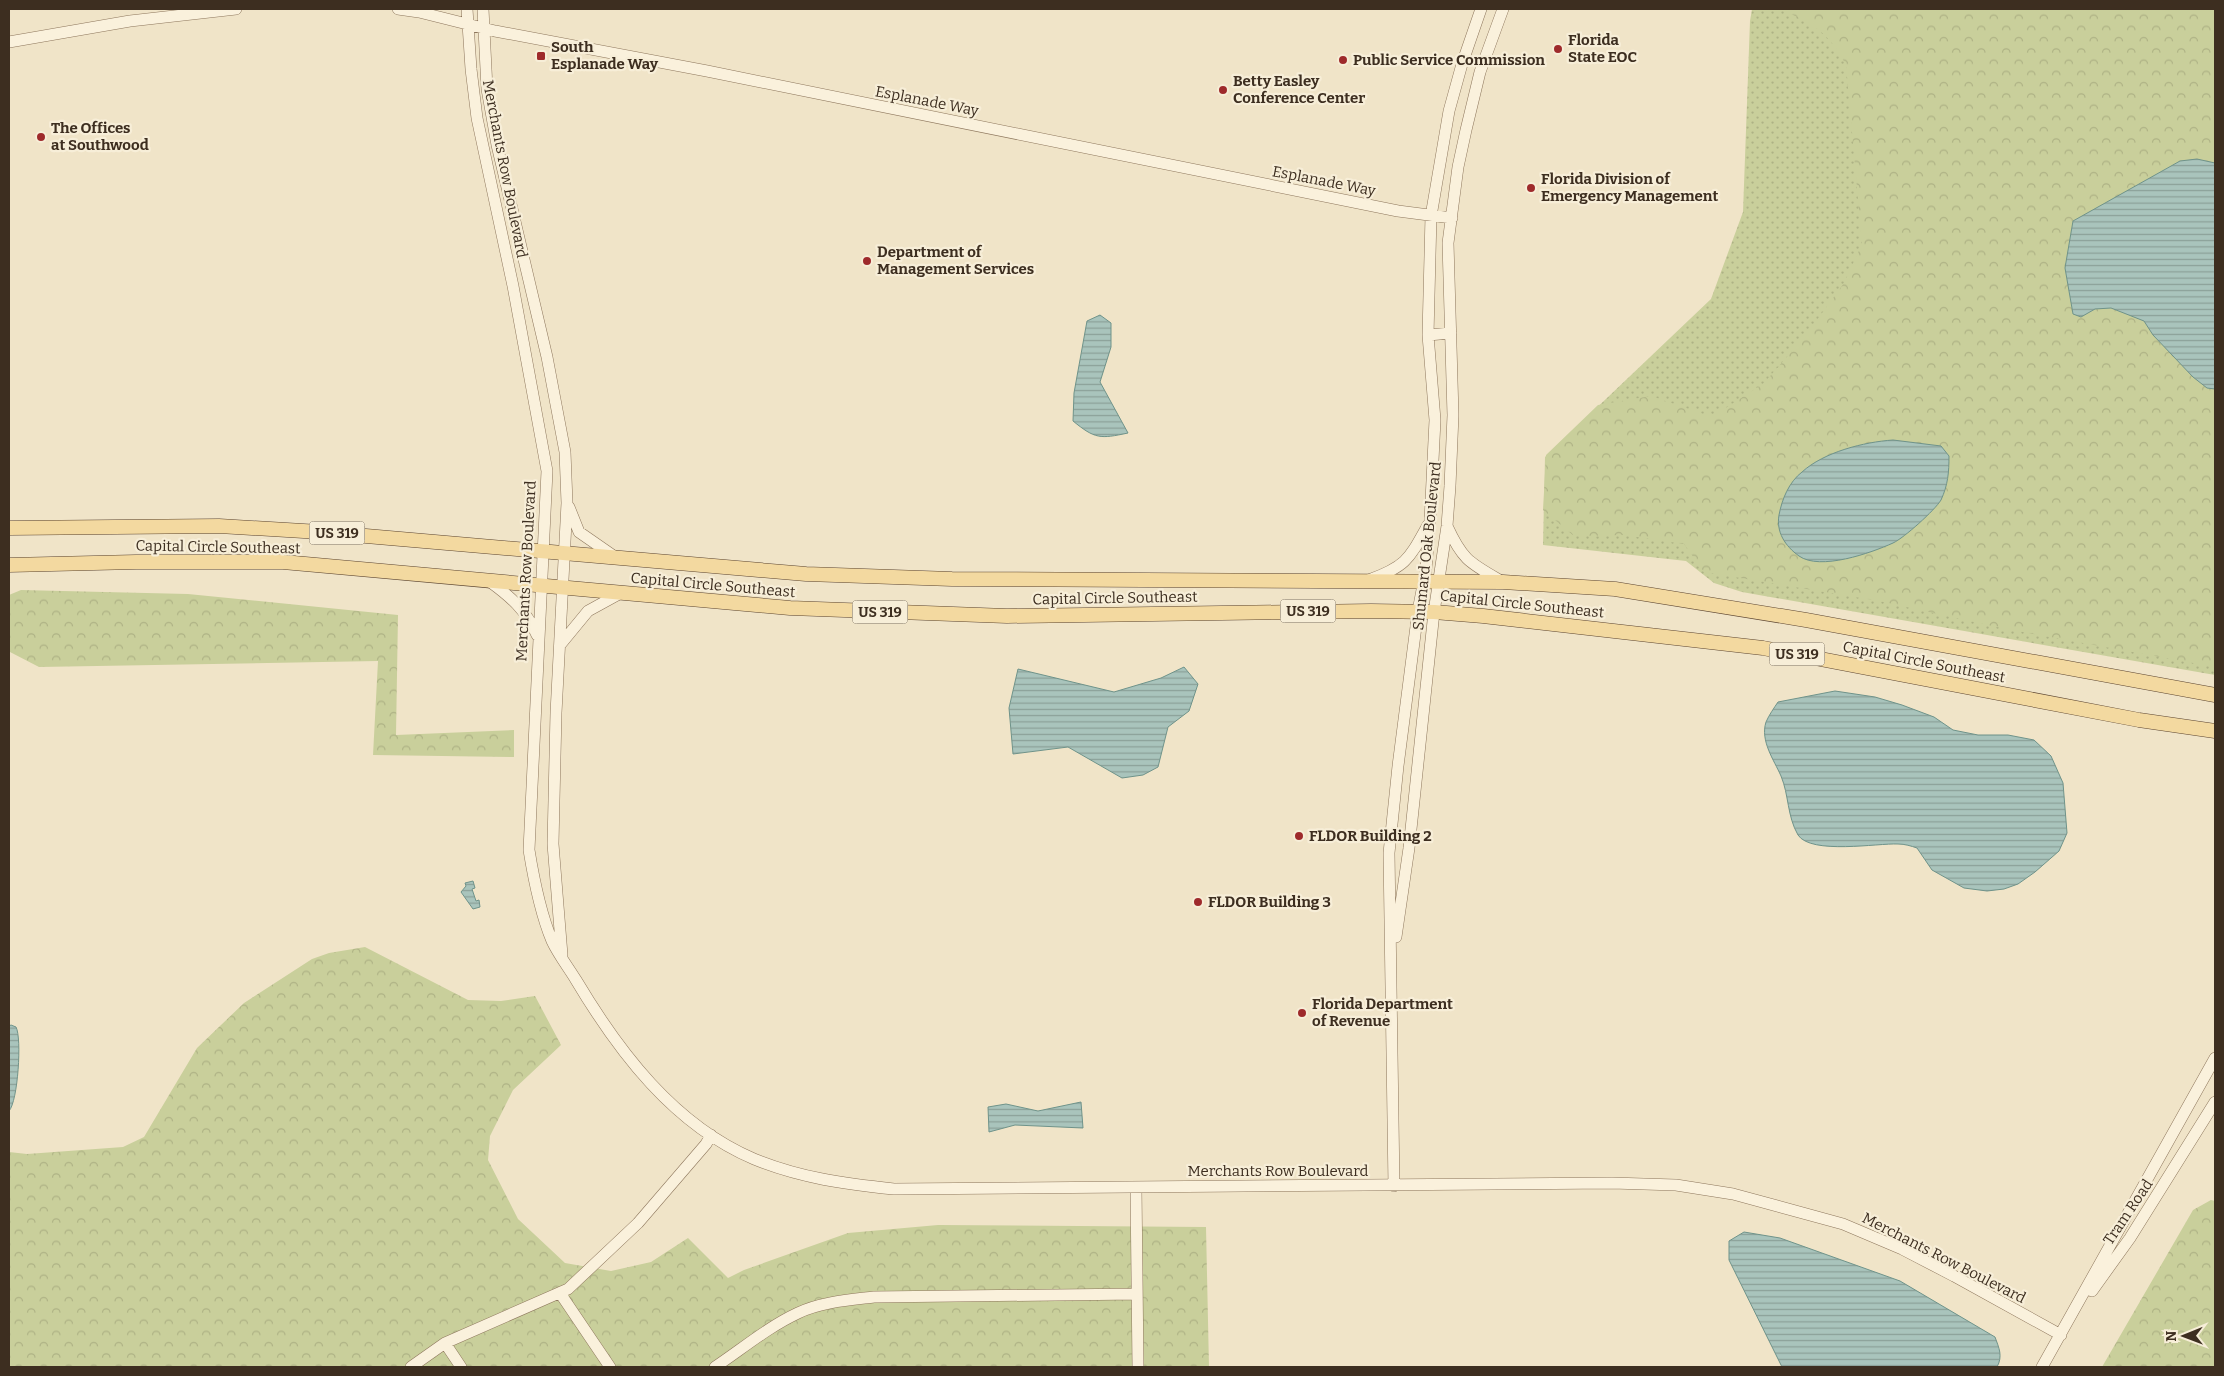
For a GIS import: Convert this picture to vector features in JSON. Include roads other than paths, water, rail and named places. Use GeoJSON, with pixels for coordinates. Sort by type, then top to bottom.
{"type":"FeatureCollection","features":[{"type":"Feature","properties":{"kind":"main road","name":"Capital Circle Southeast"},"geometry":{"type":"LineString","coordinates":[[9,528],[219,526],[320,532],[775,572],[952,579],[1503,582],[1616,589],[1806,620],[2215,696]]}},
{"type":"Feature","properties":{"kind":"main road","name":"Capital Circle Southeast"},"geometry":{"type":"LineString","coordinates":[[9,565],[136,562],[283,562],[619,594],[790,608],[1007,616],[1301,611],[1434,612],[1533,621],[1763,648],[2139,720],[2215,731]]}},
{"type":"Feature","properties":{"kind":"street"},"geometry":{"type":"LineString","coordinates":[[9,42],[130,21],[236,9]]}},
{"type":"Feature","properties":{"kind":"street","name":"Esplanade Way"},"geometry":{"type":"LineString","coordinates":[[398,9],[483,28],[1431,216],[1452,218]]}},
{"type":"Feature","properties":{"kind":"street","name":"Merchants Row Boulevard"},"geometry":{"type":"LineString","coordinates":[[467,9],[477,118],[523,340],[547,471],[529,850],[535,888],[553,943],[562,955],[594,1011],[627,1058],[694,1125],[753,1158],[796,1174],[840,1184],[894,1189],[1612,1183],[1676,1185],[1733,1194],[1843,1224],[1902,1249],[2060,1335]]}},
{"type":"Feature","properties":{"kind":"street","name":"Merchants Row Boulevard"},"geometry":{"type":"LineString","coordinates":[[483,9],[488,89],[497,144],[541,335],[565,452],[567,503],[556,713],[553,844],[562,955]]}},
{"type":"Feature","properties":{"kind":"street","name":"Shumard Oak Boulevard"},"geometry":{"type":"LineString","coordinates":[[1394,1186],[1389,853],[1418,611],[1426,569],[1430,521],[1435,420],[1428,335],[1431,216],[1449,111],[1481,9]]}},
{"type":"Feature","properties":{"kind":"street","name":"Shumard Oak Boulevard"},"geometry":{"type":"LineString","coordinates":[[1391,971],[1409,848],[1434,612],[1447,526],[1453,415],[1448,244],[1458,167],[1480,72],[1503,9]]}},
{"type":"Feature","properties":{"kind":"street"},"geometry":{"type":"LineString","coordinates":[[1428,335],[1451,333]]}},
{"type":"Feature","properties":{"kind":"street"},"geometry":{"type":"LineString","coordinates":[[523,340],[541,335]]}},
{"type":"Feature","properties":{"kind":"street"},"geometry":{"type":"LineString","coordinates":[[567,503],[579,532],[615,557]]}},
{"type":"Feature","properties":{"kind":"street"},"geometry":{"type":"LineString","coordinates":[[1366,581],[1404,564],[1430,521]]}},
{"type":"Feature","properties":{"kind":"street"},"geometry":{"type":"LineString","coordinates":[[1447,526],[1456,547],[1465,559],[1503,582]]}},
{"type":"Feature","properties":{"kind":"street"},"geometry":{"type":"LineString","coordinates":[[489,581],[511,597],[522,609],[531,621],[538,637]]}},
{"type":"Feature","properties":{"kind":"street"},"geometry":{"type":"LineString","coordinates":[[560,645],[588,611],[619,594]]}},
{"type":"Feature","properties":{"kind":"street"},"geometry":{"type":"LineString","coordinates":[[2042,1367],[2215,1058]]}},
{"type":"Feature","properties":{"kind":"street","name":"Tram Road"},"geometry":{"type":"LineString","coordinates":[[2060,1335],[2130,1238],[2215,1102]]}},
{"type":"Feature","properties":{"kind":"street"},"geometry":{"type":"LineString","coordinates":[[411,1367],[445,1343],[568,1289],[638,1223],[706,1144],[711,1135]]}},
{"type":"Feature","properties":{"kind":"street"},"geometry":{"type":"LineString","coordinates":[[1136,1187],[1138,1367]]}},
{"type":"Feature","properties":{"kind":"street"},"geometry":{"type":"LineString","coordinates":[[560,1293],[610,1367]]}},
{"type":"Feature","properties":{"kind":"street"},"geometry":{"type":"LineString","coordinates":[[714,1367],[771,1328],[800,1312],[835,1302],[874,1297],[1137,1294]]}},
{"type":"Feature","properties":{"kind":"street"},"geometry":{"type":"LineString","coordinates":[[445,1343],[462,1367]]}},
{"type":"Feature","properties":{"kind":"water"},"geometry":{"type":"Polygon","coordinates":[[[2197,159],[2215,163],[2215,389],[2207,388],[2193,377],[2153,335],[2144,321],[2111,308],[2095,309],[2081,317],[2073,314],[2065,268],[2073,221],[2180,161],[2197,159]]]}},
{"type":"Feature","properties":{"kind":"water"},"geometry":{"type":"Polygon","coordinates":[[[1100,315],[1111,323],[1111,347],[1100,382],[1128,433],[1104,437],[1087,431],[1073,421],[1074,393],[1087,321],[1100,315]]]}},
{"type":"Feature","properties":{"kind":"water"},"geometry":{"type":"Polygon","coordinates":[[[1893,440],[1941,446],[1949,456],[1947,484],[1938,505],[1904,536],[1893,543],[1872,551],[1846,559],[1819,562],[1808,560],[1794,552],[1780,533],[1778,521],[1784,497],[1797,476],[1821,459],[1845,449],[1893,440]]]}},
{"type":"Feature","properties":{"kind":"water"},"geometry":{"type":"Polygon","coordinates":[[[1184,667],[1198,684],[1189,711],[1168,727],[1158,767],[1143,775],[1122,778],[1068,747],[1013,754],[1009,708],[1018,669],[1114,692],[1161,678],[1184,667]]]}},
{"type":"Feature","properties":{"kind":"water"},"geometry":{"type":"Polygon","coordinates":[[[1835,691],[1875,697],[1902,705],[1934,717],[1953,730],[1978,735],[2008,735],[2034,740],[2051,756],[2063,783],[2067,833],[2059,851],[2018,884],[2004,889],[1987,891],[1964,888],[1932,870],[1917,848],[1903,844],[1845,847],[1816,845],[1805,841],[1794,828],[1784,783],[1766,743],[1766,722],[1778,702],[1835,691]]]}},
{"type":"Feature","properties":{"kind":"water"},"geometry":{"type":"Polygon","coordinates":[[[473,881],[475,888],[472,889],[476,901],[479,900],[480,907],[473,909],[461,892],[466,886],[465,883],[473,881]]]}},
{"type":"Feature","properties":{"kind":"water"},"geometry":{"type":"Polygon","coordinates":[[[9,1026],[16,1027],[18,1033],[19,1056],[15,1095],[9,1111],[9,1026]]]}},
{"type":"Feature","properties":{"kind":"water"},"geometry":{"type":"Polygon","coordinates":[[[1081,1102],[1083,1128],[1015,1125],[989,1132],[988,1107],[1006,1104],[1038,1111],[1081,1102]]]}},
{"type":"Feature","properties":{"kind":"water"},"geometry":{"type":"Polygon","coordinates":[[[1744,1232],[1780,1238],[1900,1281],[1995,1337],[2000,1356],[1997,1367],[1782,1367],[1729,1260],[1729,1241],[1744,1232]]]}},
{"type":"Feature","properties":{"kind":"place","name":"Florida State EOC"},"geometry":{"type":"Point","coordinates":[1558,49]}},
{"type":"Feature","properties":{"kind":"place","name":"South Esplanade Way"},"geometry":{"type":"Point","coordinates":[541,56]}},
{"type":"Feature","properties":{"kind":"place","name":"Public Service Commission"},"geometry":{"type":"Point","coordinates":[1343,60]}},
{"type":"Feature","properties":{"kind":"place","name":"Betty Easley Conference Center"},"geometry":{"type":"Point","coordinates":[1223,90]}},
{"type":"Feature","properties":{"kind":"place","name":"The Offices at Southwood"},"geometry":{"type":"Point","coordinates":[41,137]}},
{"type":"Feature","properties":{"kind":"place","name":"Florida Division of Emergency Management"},"geometry":{"type":"Point","coordinates":[1531,188]}},
{"type":"Feature","properties":{"kind":"place","name":"Department of Management Services"},"geometry":{"type":"Point","coordinates":[867,261]}},
{"type":"Feature","properties":{"kind":"place","name":"FLDOR Building 2"},"geometry":{"type":"Point","coordinates":[1299,836]}},
{"type":"Feature","properties":{"kind":"place","name":"FLDOR Building 3"},"geometry":{"type":"Point","coordinates":[1198,902]}},
{"type":"Feature","properties":{"kind":"place","name":"Florida Department of Revenue"},"geometry":{"type":"Point","coordinates":[1302,1013]}}]}
